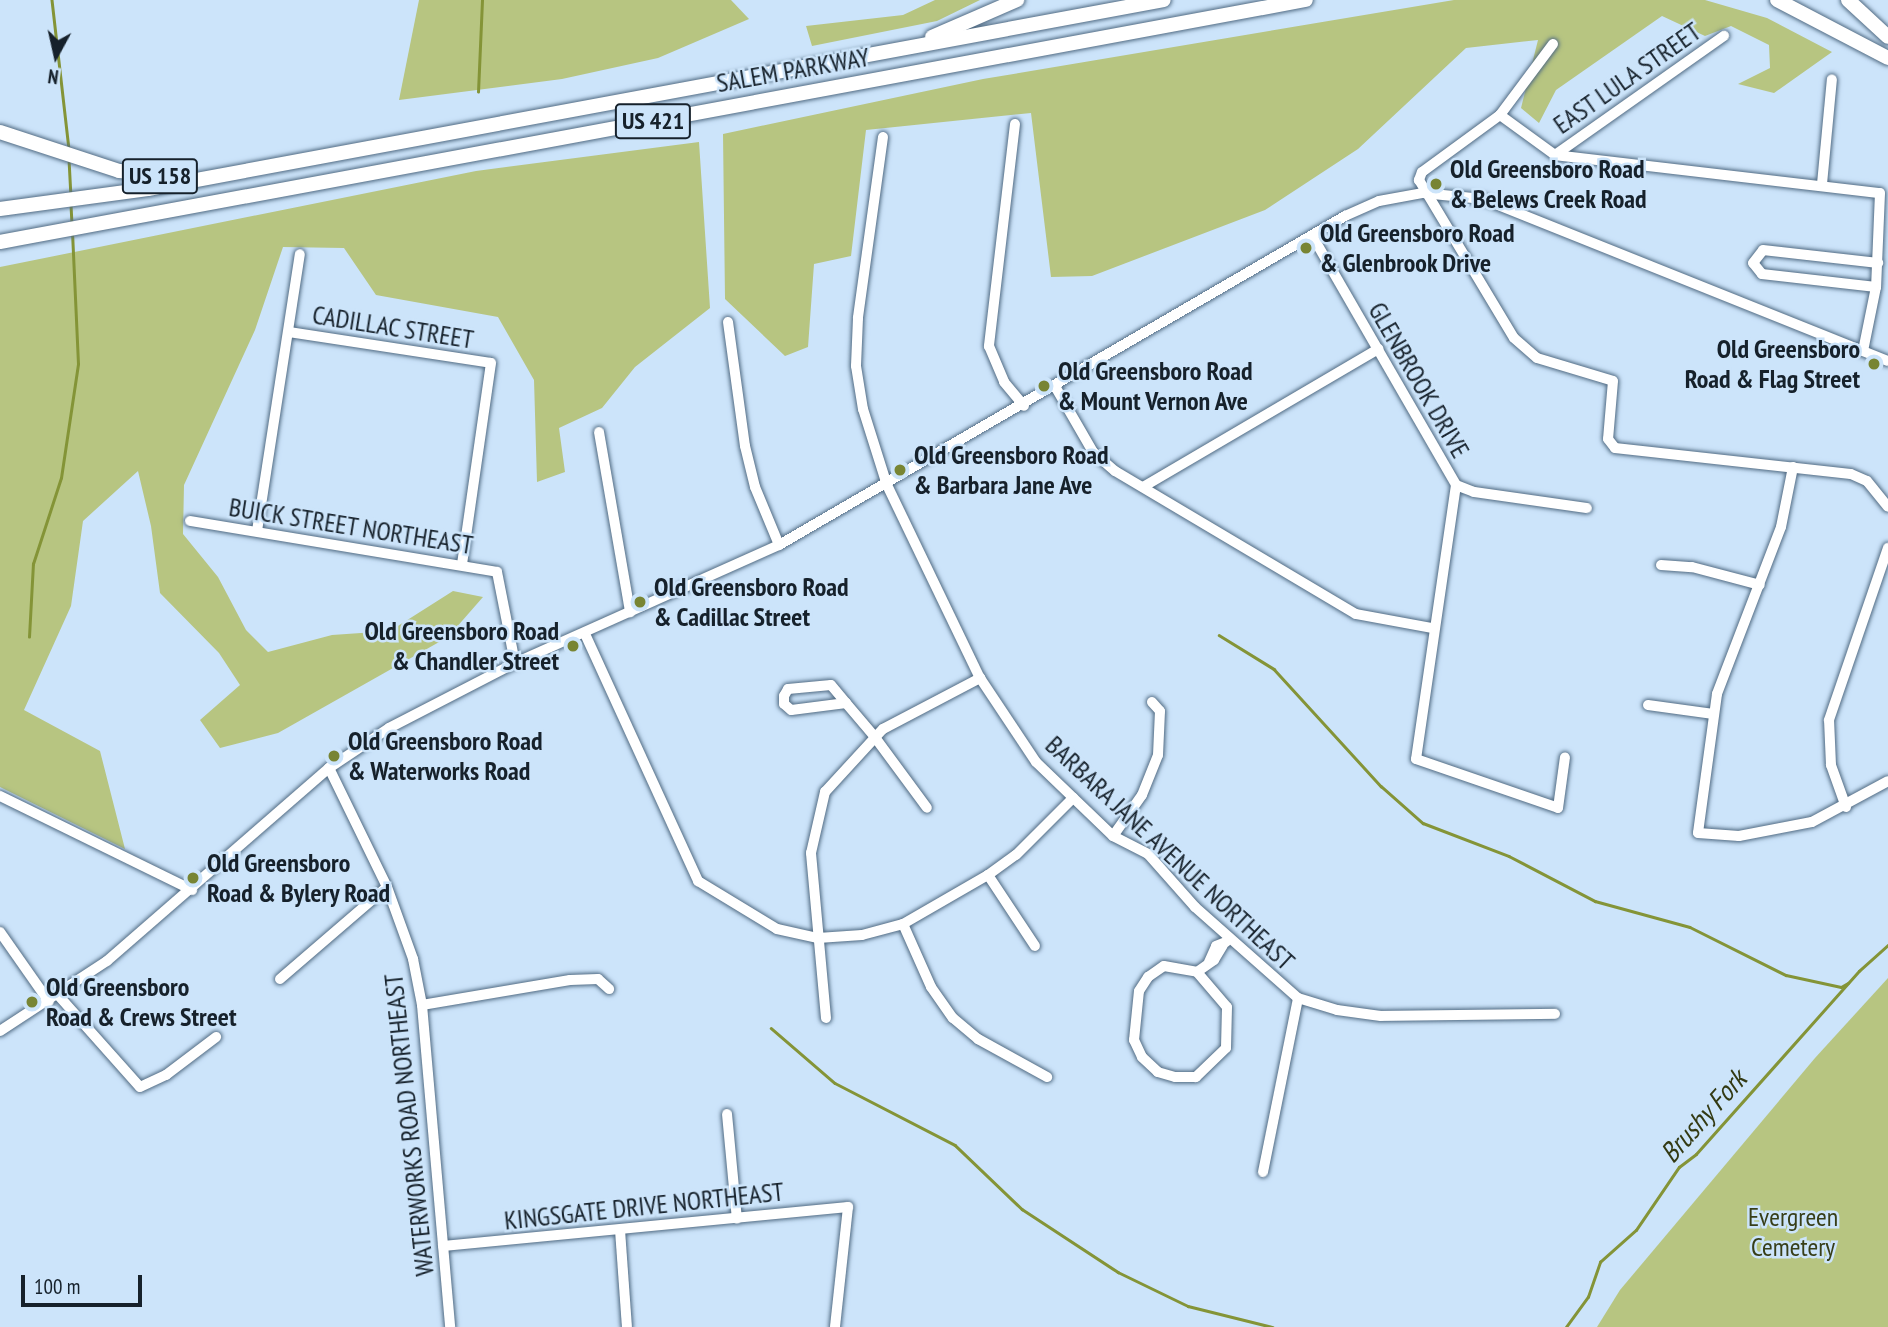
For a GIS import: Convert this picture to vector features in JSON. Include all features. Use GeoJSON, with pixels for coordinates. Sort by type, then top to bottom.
{"type":"FeatureCollection","features":[{"type":"Feature","properties":{"kind":"highway"},"geometry":{"type":"LineString","coordinates":[[890,50],[953,30],[1017,0]]}},
{"type":"Feature","properties":{"kind":"highway","name":"SALEM PARKWAY"},"geometry":{"type":"LineString","coordinates":[[0,209],[123,193],[1164,0]]}},
{"type":"Feature","properties":{"kind":"highway","name":"SALEM PARKWAY"},"geometry":{"type":"LineString","coordinates":[[0,242],[1306,0]]}},
{"type":"Feature","properties":{"kind":"highway"},"geometry":{"type":"LineString","coordinates":[[1777,0],[1888,58]]}},
{"type":"Feature","properties":{"kind":"highway"},"geometry":{"type":"LineString","coordinates":[[1848,0],[1888,37]]}},
{"type":"Feature","properties":{"kind":"highway","name":"US 158"},"geometry":{"type":"LineString","coordinates":[[0,132],[119,171],[160,176],[219,174]]}},
{"type":"Feature","properties":{"kind":"street","name":"EAST LULA STREET"},"geometry":{"type":"LineString","coordinates":[[1555,155],[1724,36]]}},
{"type":"Feature","properties":{"kind":"street"},"geometry":{"type":"LineString","coordinates":[[1553,44],[1500,115],[1422,172],[1419,180],[1423,193],[1523,349],[1536,358],[1613,382],[1608,439],[1615,448],[1793,467],[1859,478],[1888,507]]}},
{"type":"Feature","properties":{"kind":"street"},"geometry":{"type":"LineString","coordinates":[[1822,184],[1832,79]]}},
{"type":"Feature","properties":{"kind":"street"},"geometry":{"type":"LineString","coordinates":[[1500,115],[1555,155],[1822,184],[1880,193],[1876,287],[1863,351]]}},
{"type":"Feature","properties":{"kind":"street"},"geometry":{"type":"LineString","coordinates":[[1015,124],[989,346],[1004,382],[1024,406]]}},
{"type":"Feature","properties":{"kind":"street","name":"BARBARA JANE AVENUE NORTHEAST"},"geometry":{"type":"LineString","coordinates":[[883,137],[856,366],[863,409],[887,485],[980,678],[1037,762],[1114,836],[1149,854],[1226,942],[1298,998],[1337,1010],[1381,1016],[1555,1014]]}},
{"type":"Feature","properties":{"kind":"street"},"geometry":{"type":"LineString","coordinates":[[0,1031],[54,998],[192,890],[329,768],[390,727],[514,663],[585,634],[779,545],[1379,201],[1423,193],[1483,199],[1888,360]]}},
{"type":"Feature","properties":{"kind":"street","name":"GLENBROOK DRIVE"},"geometry":{"type":"LineString","coordinates":[[1313,237],[1456,485],[1432,628],[1416,759],[1558,808],[1565,757]]}},
{"type":"Feature","properties":{"kind":"street"},"geometry":{"type":"LineString","coordinates":[[1876,287],[1762,274],[1753,263],[1763,250],[1878,263]]}},
{"type":"Feature","properties":{"kind":"street"},"geometry":{"type":"LineString","coordinates":[[257,531],[300,254]]}},
{"type":"Feature","properties":{"kind":"street"},"geometry":{"type":"LineString","coordinates":[[728,322],[751,473],[779,545]]}},
{"type":"Feature","properties":{"kind":"street","name":"CADILLAC STREET"},"geometry":{"type":"LineString","coordinates":[[289,332],[491,363],[462,564]]}},
{"type":"Feature","properties":{"kind":"street"},"geometry":{"type":"LineString","coordinates":[[1143,487],[1378,349]]}},
{"type":"Feature","properties":{"kind":"street"},"geometry":{"type":"LineString","coordinates":[[1055,388],[1093,452],[1143,487],[1356,614],[1432,628]]}},
{"type":"Feature","properties":{"kind":"street"},"geometry":{"type":"LineString","coordinates":[[599,432],[630,612]]}},
{"type":"Feature","properties":{"kind":"street"},"geometry":{"type":"LineString","coordinates":[[1793,467],[1781,527],[1713,714],[1698,833],[1739,836],[1775,832],[1846,807],[1888,781]]}},
{"type":"Feature","properties":{"kind":"street"},"geometry":{"type":"LineString","coordinates":[[1456,485],[1474,492],[1587,508]]}},
{"type":"Feature","properties":{"kind":"street","name":"BUICK STREET NORTHEAST"},"geometry":{"type":"LineString","coordinates":[[190,522],[462,564],[496,572],[514,663]]}},
{"type":"Feature","properties":{"kind":"street"},"geometry":{"type":"LineString","coordinates":[[1846,807],[1831,765],[1829,720],[1888,548]]}},
{"type":"Feature","properties":{"kind":"street"},"geometry":{"type":"LineString","coordinates":[[1661,565],[1692,567],[1760,584]]}},
{"type":"Feature","properties":{"kind":"street"},"geometry":{"type":"LineString","coordinates":[[585,634],[698,881],[777,929],[818,938],[862,935],[903,924],[988,875],[1016,855],[1073,797]]}},
{"type":"Feature","properties":{"kind":"street"},"geometry":{"type":"LineString","coordinates":[[827,1018],[811,853],[819,806],[830,782],[874,736],[980,678]]}},
{"type":"Feature","properties":{"kind":"street"},"geometry":{"type":"LineString","coordinates":[[846,703],[791,710],[784,704],[784,696],[789,689],[822,683],[831,685],[874,736],[927,808]]}},
{"type":"Feature","properties":{"kind":"street"},"geometry":{"type":"LineString","coordinates":[[1114,836],[1142,795],[1157,755],[1160,711],[1152,702]]}},
{"type":"Feature","properties":{"kind":"street"},"geometry":{"type":"LineString","coordinates":[[1648,705],[1713,714]]}},
{"type":"Feature","properties":{"kind":"street","name":"WATERWORKS ROAD NORTHEAST"},"geometry":{"type":"LineString","coordinates":[[329,768],[387,887],[412,959],[422,1005],[450,1327]]}},
{"type":"Feature","properties":{"kind":"street"},"geometry":{"type":"LineString","coordinates":[[0,796],[192,890]]}},
{"type":"Feature","properties":{"kind":"street"},"geometry":{"type":"LineString","coordinates":[[988,875],[1035,946]]}},
{"type":"Feature","properties":{"kind":"street"},"geometry":{"type":"LineString","coordinates":[[280,979],[387,887]]}},
{"type":"Feature","properties":{"kind":"street"},"geometry":{"type":"LineString","coordinates":[[903,924],[931,988],[953,1018],[978,1039],[1047,1077]]}},
{"type":"Feature","properties":{"kind":"street"},"geometry":{"type":"LineString","coordinates":[[0,932],[54,998],[140,1087],[166,1075],[216,1037]]}},
{"type":"Feature","properties":{"kind":"street"},"geometry":{"type":"LineString","coordinates":[[1197,972],[1226,942]]}},
{"type":"Feature","properties":{"kind":"street"},"geometry":{"type":"LineString","coordinates":[[1164,966],[1197,972],[1227,1007],[1226,1048],[1196,1077],[1175,1077],[1158,1072],[1142,1057],[1134,1040],[1139,991],[1148,977],[1164,966]]}},
{"type":"Feature","properties":{"kind":"street"},"geometry":{"type":"LineString","coordinates":[[422,1005],[570,980],[598,979],[609,989]]}},
{"type":"Feature","properties":{"kind":"street"},"geometry":{"type":"LineString","coordinates":[[1263,1172],[1298,998]]}},
{"type":"Feature","properties":{"kind":"street"},"geometry":{"type":"LineString","coordinates":[[727,1114],[737,1219]]}},
{"type":"Feature","properties":{"kind":"street","name":"KINGSGATE DRIVE NORTHEAST"},"geometry":{"type":"LineString","coordinates":[[443,1246],[848,1207],[835,1327]]}},
{"type":"Feature","properties":{"kind":"street"},"geometry":{"type":"LineString","coordinates":[[620,1230],[627,1327]]}},
{"type":"Feature","properties":{"kind":"green space"},"geometry":{"type":"Polygon","coordinates":[[[419,0],[731,0],[749,19],[658,58],[562,79],[399,100],[419,0]]]}},
{"type":"Feature","properties":{"kind":"green space"},"geometry":{"type":"Polygon","coordinates":[[[935,0],[980,0],[937,21],[812,46],[806,26],[903,15],[935,0]]]}},
{"type":"Feature","properties":{"kind":"green space"},"geometry":{"type":"Polygon","coordinates":[[[1454,0],[1705,0],[1767,18],[1832,52],[1774,93],[1738,84],[1770,68],[1769,45],[1731,26],[1705,36],[1662,16],[1556,90],[1539,123],[1521,108],[1538,40],[1466,48],[1358,149],[1265,210],[1092,276],[1051,277],[1031,113],[866,130],[851,256],[814,264],[808,347],[785,356],[725,299],[723,134],[983,79],[1454,0]]]}},
{"type":"Feature","properties":{"kind":"green space"},"geometry":{"type":"Polygon","coordinates":[[[699,142],[710,308],[635,367],[602,408],[559,428],[565,472],[537,482],[534,380],[498,317],[376,295],[344,248],[283,247],[255,330],[184,485],[183,534],[218,577],[246,630],[268,652],[332,635],[390,631],[453,591],[483,597],[448,637],[278,733],[220,748],[200,720],[240,685],[219,653],[160,593],[151,526],[138,471],[83,521],[71,606],[24,710],[100,751],[125,849],[0,787],[0,267],[476,171],[699,142]]]}},
{"type":"Feature","properties":{"kind":"green space","name":"Evergreen Cemetery"},"geometry":{"type":"Polygon","coordinates":[[[1888,978],[1888,1327],[1597,1327],[1620,1290],[1815,1058],[1888,978]]]}},
{"type":"Feature","properties":{"kind":"waterway"},"geometry":{"type":"LineString","coordinates":[[52,0],[69,149]]}},
{"type":"Feature","properties":{"kind":"waterway"},"geometry":{"type":"LineString","coordinates":[[478,92],[482,0]]}},
{"type":"Feature","properties":{"kind":"waterway"},"geometry":{"type":"LineString","coordinates":[[69,159],[71,195]]}},
{"type":"Feature","properties":{"kind":"waterway"},"geometry":{"type":"LineString","coordinates":[[71,205],[72,223]]}},
{"type":"Feature","properties":{"kind":"waterway"},"geometry":{"type":"LineString","coordinates":[[29,637],[33,564],[61,478],[78,364],[72,233]]}},
{"type":"Feature","properties":{"kind":"waterway"},"geometry":{"type":"LineString","coordinates":[[1219,635],[1274,669],[1381,786],[1423,823],[1509,856],[1595,901],[1690,927],[1786,975],[1841,987],[1848,983]]}},
{"type":"Feature","properties":{"kind":"waterway","name":"Brushy Fork"},"geometry":{"type":"LineString","coordinates":[[1566,1327],[1588,1297],[1600,1262],[1636,1230],[1679,1167],[1696,1154],[1859,971],[1888,945]]}},
{"type":"Feature","properties":{"kind":"waterway"},"geometry":{"type":"LineString","coordinates":[[771,1028],[835,1083],[955,1145],[1022,1209],[1118,1272],[1188,1306],[1272,1327]]}},
{"type":"Feature","properties":{"kind":"place","name":"Old Greensboro Road & Belews Creek Road"},"geometry":{"type":"Point","coordinates":[1436,184]}},
{"type":"Feature","properties":{"kind":"place","name":"Old Greensboro Road & Glenbrook Drive"},"geometry":{"type":"Point","coordinates":[1306,248]}},
{"type":"Feature","properties":{"kind":"place","name":"Old Greensboro Road & Flag Street"},"geometry":{"type":"Point","coordinates":[1874,364]}},
{"type":"Feature","properties":{"kind":"place","name":"Old Greensboro Road & Mount Vernon Ave"},"geometry":{"type":"Point","coordinates":[1044,386]}},
{"type":"Feature","properties":{"kind":"place","name":"Old Greensboro Road & Barbara Jane Ave"},"geometry":{"type":"Point","coordinates":[900,470]}},
{"type":"Feature","properties":{"kind":"place","name":"Old Greensboro Road & Cadillac Street"},"geometry":{"type":"Point","coordinates":[640,602]}},
{"type":"Feature","properties":{"kind":"place","name":"Old Greensboro Road & Chandler Street"},"geometry":{"type":"Point","coordinates":[573,646]}},
{"type":"Feature","properties":{"kind":"place","name":"Old Greensboro Road & Waterworks Road"},"geometry":{"type":"Point","coordinates":[334,756]}},
{"type":"Feature","properties":{"kind":"place","name":"Old Greensboro Road & Bylery Road"},"geometry":{"type":"Point","coordinates":[193,878]}},
{"type":"Feature","properties":{"kind":"place","name":"Old Greensboro Road & Crews Street"},"geometry":{"type":"Point","coordinates":[32,1002]}}]}
